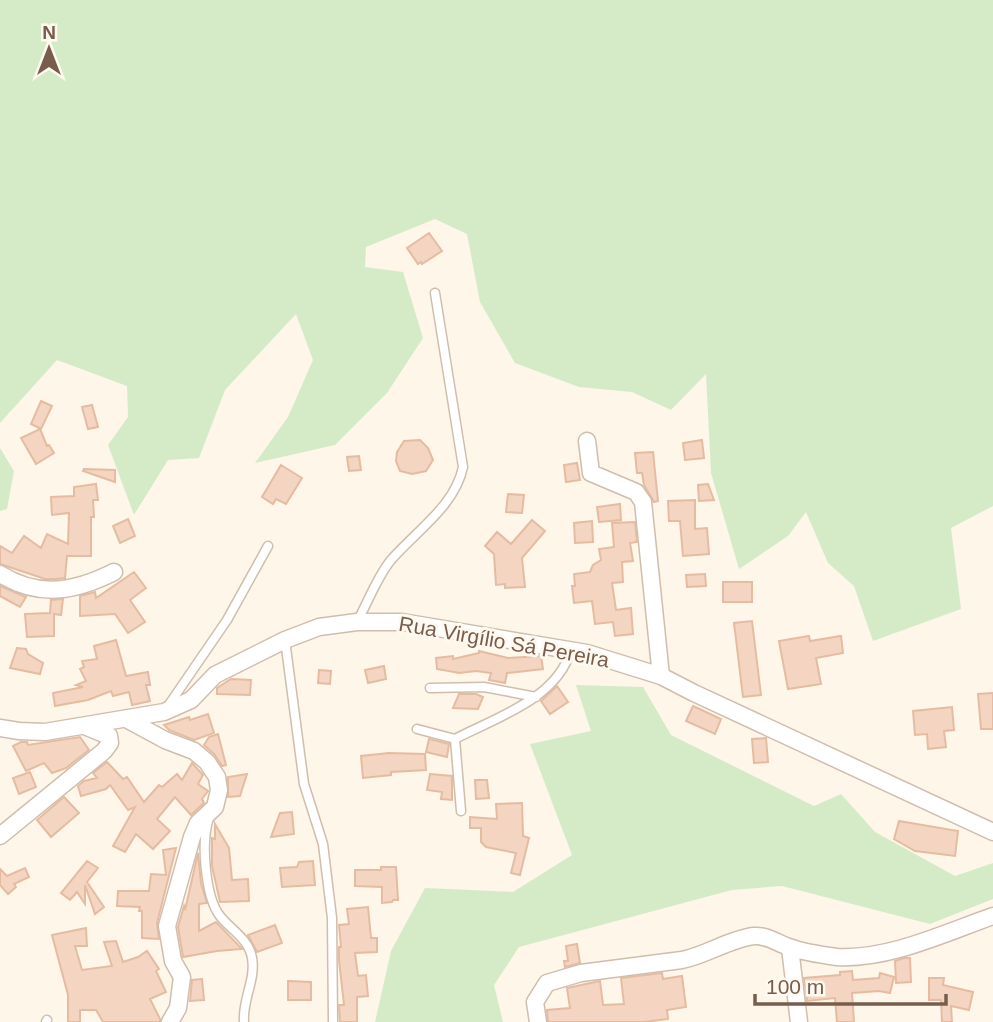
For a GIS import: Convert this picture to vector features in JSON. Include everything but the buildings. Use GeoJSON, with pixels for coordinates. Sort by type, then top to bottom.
{"type":"FeatureCollection","features":[{"type":"Feature","properties":{"kind":"street"},"geometry":{"type":"LineString","coordinates":[[587,442],[591,473],[636,492],[643,502],[661,676]]}},
{"type":"Feature","properties":{"kind":"street"},"geometry":{"type":"LineString","coordinates":[[0,574],[33,589],[49,590],[84,586],[114,572]]}},
{"type":"Feature","properties":{"kind":"street","name":"Rua Virgílio Sá Pereira"},"geometry":{"type":"LineString","coordinates":[[0,727],[46,732],[164,712],[191,700],[215,675],[285,640],[319,628],[357,622],[402,622],[587,653],[661,676],[792,740],[993,832]]}},
{"type":"Feature","properties":{"kind":"street"},"geometry":{"type":"LineString","coordinates":[[128,720],[165,740],[194,751],[208,762],[217,777],[219,790],[215,807],[198,823],[192,837],[167,926],[173,961],[182,977],[178,1008],[170,1022]]}},
{"type":"Feature","properties":{"kind":"street"},"geometry":{"type":"LineString","coordinates":[[0,836],[104,751],[110,743],[109,736],[85,726]]}},
{"type":"Feature","properties":{"kind":"street"},"geometry":{"type":"LineString","coordinates":[[538,1022],[535,1002],[547,983],[581,972],[696,958],[757,936],[764,936],[790,948],[834,957],[878,955],[993,916]]}},
{"type":"Feature","properties":{"kind":"street"},"geometry":{"type":"LineString","coordinates":[[790,948],[799,1022]]}},
{"type":"Feature","properties":{"kind":"lane"},"geometry":{"type":"LineString","coordinates":[[357,622],[389,562],[452,496],[460,482],[463,467],[435,293]]}},
{"type":"Feature","properties":{"kind":"lane"},"geometry":{"type":"LineString","coordinates":[[164,712],[227,620],[268,546]]}},
{"type":"Feature","properties":{"kind":"lane"},"geometry":{"type":"LineString","coordinates":[[285,640],[304,784],[323,844],[331,918],[333,1022]]}},
{"type":"Feature","properties":{"kind":"lane"},"geometry":{"type":"LineString","coordinates":[[417,729],[455,738],[536,697],[562,673],[571,650]]}},
{"type":"Feature","properties":{"kind":"lane"},"geometry":{"type":"LineString","coordinates":[[430,688],[484,687],[536,697]]}},
{"type":"Feature","properties":{"kind":"lane"},"geometry":{"type":"LineString","coordinates":[[455,738],[461,811]]}},
{"type":"Feature","properties":{"kind":"lane"},"geometry":{"type":"LineString","coordinates":[[215,807],[206,823],[205,846],[211,897],[220,915],[246,943],[252,959],[253,971],[243,1010],[244,1022]]}},
{"type":"Feature","properties":{"kind":"green space"},"geometry":{"type":"Polygon","coordinates":[[[0,0],[993,0],[993,506],[951,528],[961,609],[873,641],[854,586],[828,563],[806,512],[788,536],[739,569],[711,473],[706,374],[671,410],[632,392],[579,387],[515,363],[480,302],[467,234],[435,219],[366,247],[365,267],[403,272],[423,338],[387,393],[335,445],[255,463],[288,417],[313,360],[296,314],[225,390],[199,458],[168,460],[134,515],[108,445],[128,417],[127,386],[57,360],[0,423],[0,0]]]}},
{"type":"Feature","properties":{"kind":"green space"},"geometry":{"type":"Polygon","coordinates":[[[0,448],[14,471],[7,509],[0,511],[0,448]]]}},
{"type":"Feature","properties":{"kind":"green space"},"geometry":{"type":"Polygon","coordinates":[[[576,685],[643,687],[671,735],[814,806],[841,794],[875,832],[955,876],[993,863],[993,899],[930,924],[782,886],[732,890],[519,947],[494,985],[503,1022],[375,1022],[391,951],[425,888],[513,892],[572,855],[530,744],[591,731],[576,685]]]}}]}
